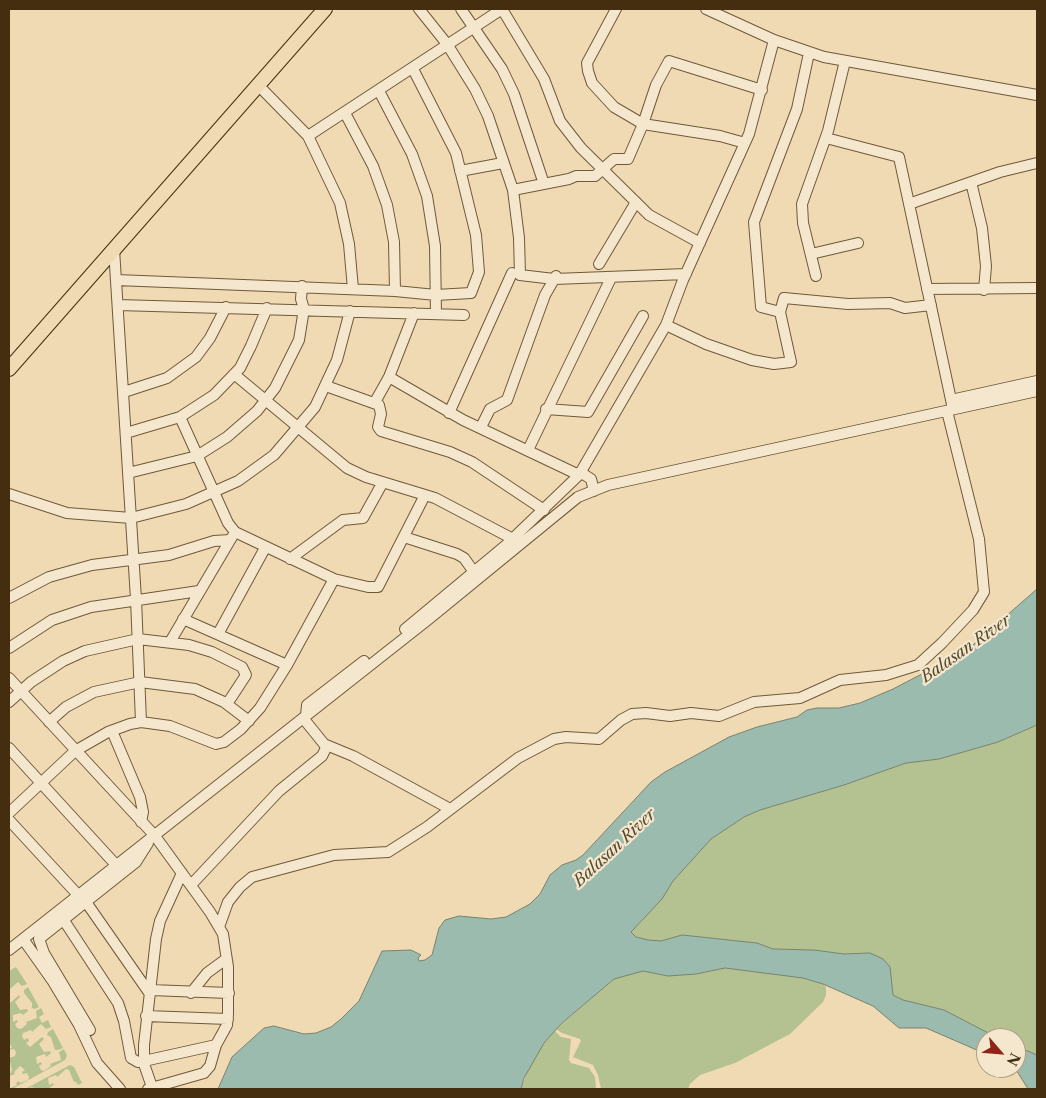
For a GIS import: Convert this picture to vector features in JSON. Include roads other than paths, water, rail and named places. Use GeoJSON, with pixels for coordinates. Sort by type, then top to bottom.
{"type":"FeatureCollection","features":[{"type":"Feature","properties":{"kind":"main road"},"geometry":{"type":"LineString","coordinates":[[9,369],[325,9]]}},
{"type":"Feature","properties":{"kind":"street"},"geometry":{"type":"LineString","coordinates":[[418,9],[447,44],[482,102],[512,190],[519,238],[520,275],[611,278],[686,274]]}},
{"type":"Feature","properties":{"kind":"street"},"geometry":{"type":"LineString","coordinates":[[461,9],[502,69],[514,94],[544,184]]}},
{"type":"Feature","properties":{"kind":"street"},"geometry":{"type":"LineString","coordinates":[[308,136],[502,9],[544,79],[560,120],[581,148],[650,215],[700,244]]}},
{"type":"Feature","properties":{"kind":"street"},"geometry":{"type":"LineString","coordinates":[[616,9],[587,63],[592,83],[614,107],[644,124],[720,136],[745,143]]}},
{"type":"Feature","properties":{"kind":"street"},"geometry":{"type":"LineString","coordinates":[[706,9],[774,40],[809,53],[1037,95]]}},
{"type":"Feature","properties":{"kind":"street"},"geometry":{"type":"LineString","coordinates":[[304,717],[309,704],[513,539],[580,473],[666,325],[686,274],[745,143],[762,90],[774,40]]}},
{"type":"Feature","properties":{"kind":"street"},"geometry":{"type":"LineString","coordinates":[[780,312],[761,307],[754,222],[797,109],[809,53]]}},
{"type":"Feature","properties":{"kind":"street"},"geometry":{"type":"LineString","coordinates":[[512,190],[576,176],[595,176],[614,159],[628,159],[644,124],[656,85],[668,61],[762,90]]}},
{"type":"Feature","properties":{"kind":"street"},"geometry":{"type":"LineString","coordinates":[[816,276],[803,223],[802,204],[826,138],[845,61]]}},
{"type":"Feature","properties":{"kind":"street"},"geometry":{"type":"LineString","coordinates":[[116,280],[302,286],[436,295],[471,293],[479,272],[476,234],[456,153],[413,69]]}},
{"type":"Feature","properties":{"kind":"street"},"geometry":{"type":"LineString","coordinates":[[258,85],[308,136],[340,203],[349,244],[353,289]]}},
{"type":"Feature","properties":{"kind":"street"},"geometry":{"type":"LineString","coordinates":[[378,91],[412,154],[427,196],[435,246],[436,314]]}},
{"type":"Feature","properties":{"kind":"street"},"geometry":{"type":"LineString","coordinates":[[345,113],[374,166],[387,205],[394,242],[395,291]]}},
{"type":"Feature","properties":{"kind":"street"},"geometry":{"type":"LineString","coordinates":[[219,927],[228,902],[240,887],[252,877],[334,855],[388,852],[450,809],[512,762],[546,742],[566,737],[599,739],[627,716],[646,712],[670,716],[691,713],[719,716],[754,702],[800,698],[840,680],[898,673],[918,665],[974,610],[984,592],[979,538],[899,157],[826,138]]}},
{"type":"Feature","properties":{"kind":"street"},"geometry":{"type":"LineString","coordinates":[[460,171],[503,163]]}},
{"type":"Feature","properties":{"kind":"street"},"geometry":{"type":"LineString","coordinates":[[909,204],[971,182],[1037,163]]}},
{"type":"Feature","properties":{"kind":"street"},"geometry":{"type":"LineString","coordinates":[[971,182],[982,228],[986,266],[984,290]]}},
{"type":"Feature","properties":{"kind":"street"},"geometry":{"type":"LineString","coordinates":[[599,264],[636,202]]}},
{"type":"Feature","properties":{"kind":"street"},"geometry":{"type":"LineString","coordinates":[[811,254],[858,243]]}},
{"type":"Feature","properties":{"kind":"street"},"geometry":{"type":"LineString","coordinates":[[114,249],[134,559],[141,722]]}},
{"type":"Feature","properties":{"kind":"street"},"geometry":{"type":"LineString","coordinates":[[449,413],[512,273]]}},
{"type":"Feature","properties":{"kind":"street"},"geometry":{"type":"LineString","coordinates":[[481,428],[490,409],[507,400],[546,295],[555,277]]}},
{"type":"Feature","properties":{"kind":"street"},"geometry":{"type":"LineString","coordinates":[[528,450],[546,409],[611,278]]}},
{"type":"Feature","properties":{"kind":"street"},"geometry":{"type":"LineString","coordinates":[[128,473],[197,456],[237,430],[266,401],[292,358],[301,331],[304,309],[301,299],[302,286]]}},
{"type":"Feature","properties":{"kind":"street"},"geometry":{"type":"LineString","coordinates":[[927,289],[984,290],[1037,288]]}},
{"type":"Feature","properties":{"kind":"street"},"geometry":{"type":"LineString","coordinates":[[666,325],[706,344],[752,360],[774,364],[792,362],[780,312],[784,298],[848,304],[890,303],[905,308],[931,305]]}},
{"type":"Feature","properties":{"kind":"street"},"geometry":{"type":"LineString","coordinates":[[118,305],[464,315]]}},
{"type":"Feature","properties":{"kind":"street"},"geometry":{"type":"LineString","coordinates":[[124,392],[167,378],[196,357],[210,338],[226,307]]}},
{"type":"Feature","properties":{"kind":"street"},"geometry":{"type":"LineString","coordinates":[[126,433],[180,418],[214,395],[234,374],[251,346],[267,308]]}},
{"type":"Feature","properties":{"kind":"street"},"geometry":{"type":"LineString","coordinates":[[9,494],[67,513],[131,518],[159,513],[214,493],[263,464],[298,429],[315,407],[336,360],[350,311]]}},
{"type":"Feature","properties":{"kind":"street"},"geometry":{"type":"LineString","coordinates":[[375,402],[389,377],[414,313]]}},
{"type":"Feature","properties":{"kind":"street"},"geometry":{"type":"LineString","coordinates":[[546,409],[588,412],[643,316]]}},
{"type":"Feature","properties":{"kind":"street"},"geometry":{"type":"LineString","coordinates":[[234,374],[347,468],[425,495],[513,539]]}},
{"type":"Feature","properties":{"kind":"street"},"geometry":{"type":"LineString","coordinates":[[389,377],[449,413],[591,479],[594,491]]}},
{"type":"Feature","properties":{"kind":"street"},"geometry":{"type":"LineString","coordinates":[[951,406],[1037,380]]}},
{"type":"Feature","properties":{"kind":"street"},"geometry":{"type":"LineString","coordinates":[[326,386],[375,402],[381,408],[378,427],[381,431],[450,452],[472,462],[544,510]]}},
{"type":"Feature","properties":{"kind":"street"},"geometry":{"type":"LineString","coordinates":[[90,1030],[39,944],[41,936],[63,919],[117,866],[578,497],[608,485],[951,406],[1037,392]]}},
{"type":"Feature","properties":{"kind":"street"},"geometry":{"type":"LineString","coordinates":[[170,642],[232,536],[228,523],[180,418]]}},
{"type":"Feature","properties":{"kind":"street"},"geometry":{"type":"LineString","coordinates":[[290,560],[343,520],[363,518],[383,482]]}},
{"type":"Feature","properties":{"kind":"street"},"geometry":{"type":"LineString","coordinates":[[9,598],[49,577],[92,565],[169,555],[232,536],[265,548],[334,579],[368,588],[378,587],[425,495]]}},
{"type":"Feature","properties":{"kind":"street"},"geometry":{"type":"LineString","coordinates":[[404,538],[457,554],[464,558],[474,572]]}},
{"type":"Feature","properties":{"kind":"street"},"geometry":{"type":"LineString","coordinates":[[218,634],[265,548]]}},
{"type":"Feature","properties":{"kind":"street"},"geometry":{"type":"LineString","coordinates":[[9,814],[75,751],[112,731],[141,722],[181,729],[216,744],[224,742],[249,721],[260,708],[287,665],[334,579]]}},
{"type":"Feature","properties":{"kind":"street"},"geometry":{"type":"LineString","coordinates":[[9,648],[29,633],[60,616],[91,607],[199,591]]}},
{"type":"Feature","properties":{"kind":"street"},"geometry":{"type":"LineString","coordinates":[[183,619],[287,665]]}},
{"type":"Feature","properties":{"kind":"street"},"geometry":{"type":"LineString","coordinates":[[9,702],[39,676],[75,655],[138,640],[170,642],[212,652],[242,667],[246,675],[228,704]]}},
{"type":"Feature","properties":{"kind":"street"},"geometry":{"type":"LineString","coordinates":[[9,678],[141,822],[152,838],[182,873],[191,885],[219,927],[224,940],[229,993],[228,1019],[216,1045],[208,1070],[150,1088],[144,1061],[146,1016],[160,921],[182,873]]}},
{"type":"Feature","properties":{"kind":"street"},"geometry":{"type":"LineString","coordinates":[[48,722],[66,707],[94,692],[140,682],[195,689],[228,704],[249,721]]}},
{"type":"Feature","properties":{"kind":"street"},"geometry":{"type":"LineString","coordinates":[[191,885],[279,791],[322,756],[326,748],[304,717]]}},
{"type":"Feature","properties":{"kind":"street"},"geometry":{"type":"LineString","coordinates":[[112,731],[140,797],[143,812],[141,822]]}},
{"type":"Feature","properties":{"kind":"street"},"geometry":{"type":"LineString","coordinates":[[324,744],[353,756],[450,809]]}},
{"type":"Feature","properties":{"kind":"street"},"geometry":{"type":"LineString","coordinates":[[9,748],[117,866]]}},
{"type":"Feature","properties":{"kind":"street"},"geometry":{"type":"LineString","coordinates":[[9,820],[83,899],[150,992]]}},
{"type":"Feature","properties":{"kind":"street"},"geometry":{"type":"LineString","coordinates":[[9,950],[140,858],[152,838]]}},
{"type":"Feature","properties":{"kind":"street"},"geometry":{"type":"LineString","coordinates":[[63,919],[118,1003],[124,1021],[129,1055],[138,1062],[216,1045]]}},
{"type":"Feature","properties":{"kind":"street"},"geometry":{"type":"LineString","coordinates":[[23,939],[52,980],[79,1025],[97,1063],[120,1089]]}},
{"type":"Feature","properties":{"kind":"street"},"geometry":{"type":"LineString","coordinates":[[191,992],[207,973],[226,958]]}},
{"type":"Feature","properties":{"kind":"street"},"geometry":{"type":"LineString","coordinates":[[150,992],[229,993]]}},
{"type":"Feature","properties":{"kind":"street"},"geometry":{"type":"LineString","coordinates":[[146,1016],[228,1019]]}},
{"type":"Feature","properties":{"kind":"water","name":"Balasan River"},"geometry":{"type":"Polygon","coordinates":[[[1037,589],[1037,725],[998,742],[939,759],[906,763],[844,785],[760,810],[744,817],[711,839],[673,881],[662,899],[631,932],[636,937],[648,940],[661,941],[682,935],[757,943],[773,949],[814,950],[844,954],[870,953],[883,959],[890,967],[893,995],[903,1000],[944,1010],[979,1028],[976,1028],[976,1050],[926,1028],[899,1028],[873,1006],[823,984],[803,978],[725,968],[696,974],[668,976],[643,971],[614,979],[561,1024],[544,1043],[524,1078],[521,1089],[218,1089],[232,1057],[264,1028],[274,1026],[304,1034],[316,1033],[331,1027],[341,1019],[359,1001],[382,951],[411,950],[421,955],[418,958],[419,961],[425,960],[432,955],[439,928],[445,920],[459,916],[491,919],[506,917],[530,904],[540,894],[550,875],[562,865],[576,860],[583,855],[651,782],[665,772],[729,737],[757,727],[797,717],[807,710],[839,708],[860,703],[893,689],[966,651],[1037,589]]]}},
{"type":"Feature","properties":{"kind":"water"},"geometry":{"type":"Polygon","coordinates":[[[1026,1050],[1037,1055],[1037,1089],[1028,1089],[1021,1078],[1026,1078],[1026,1050]]]}}]}
